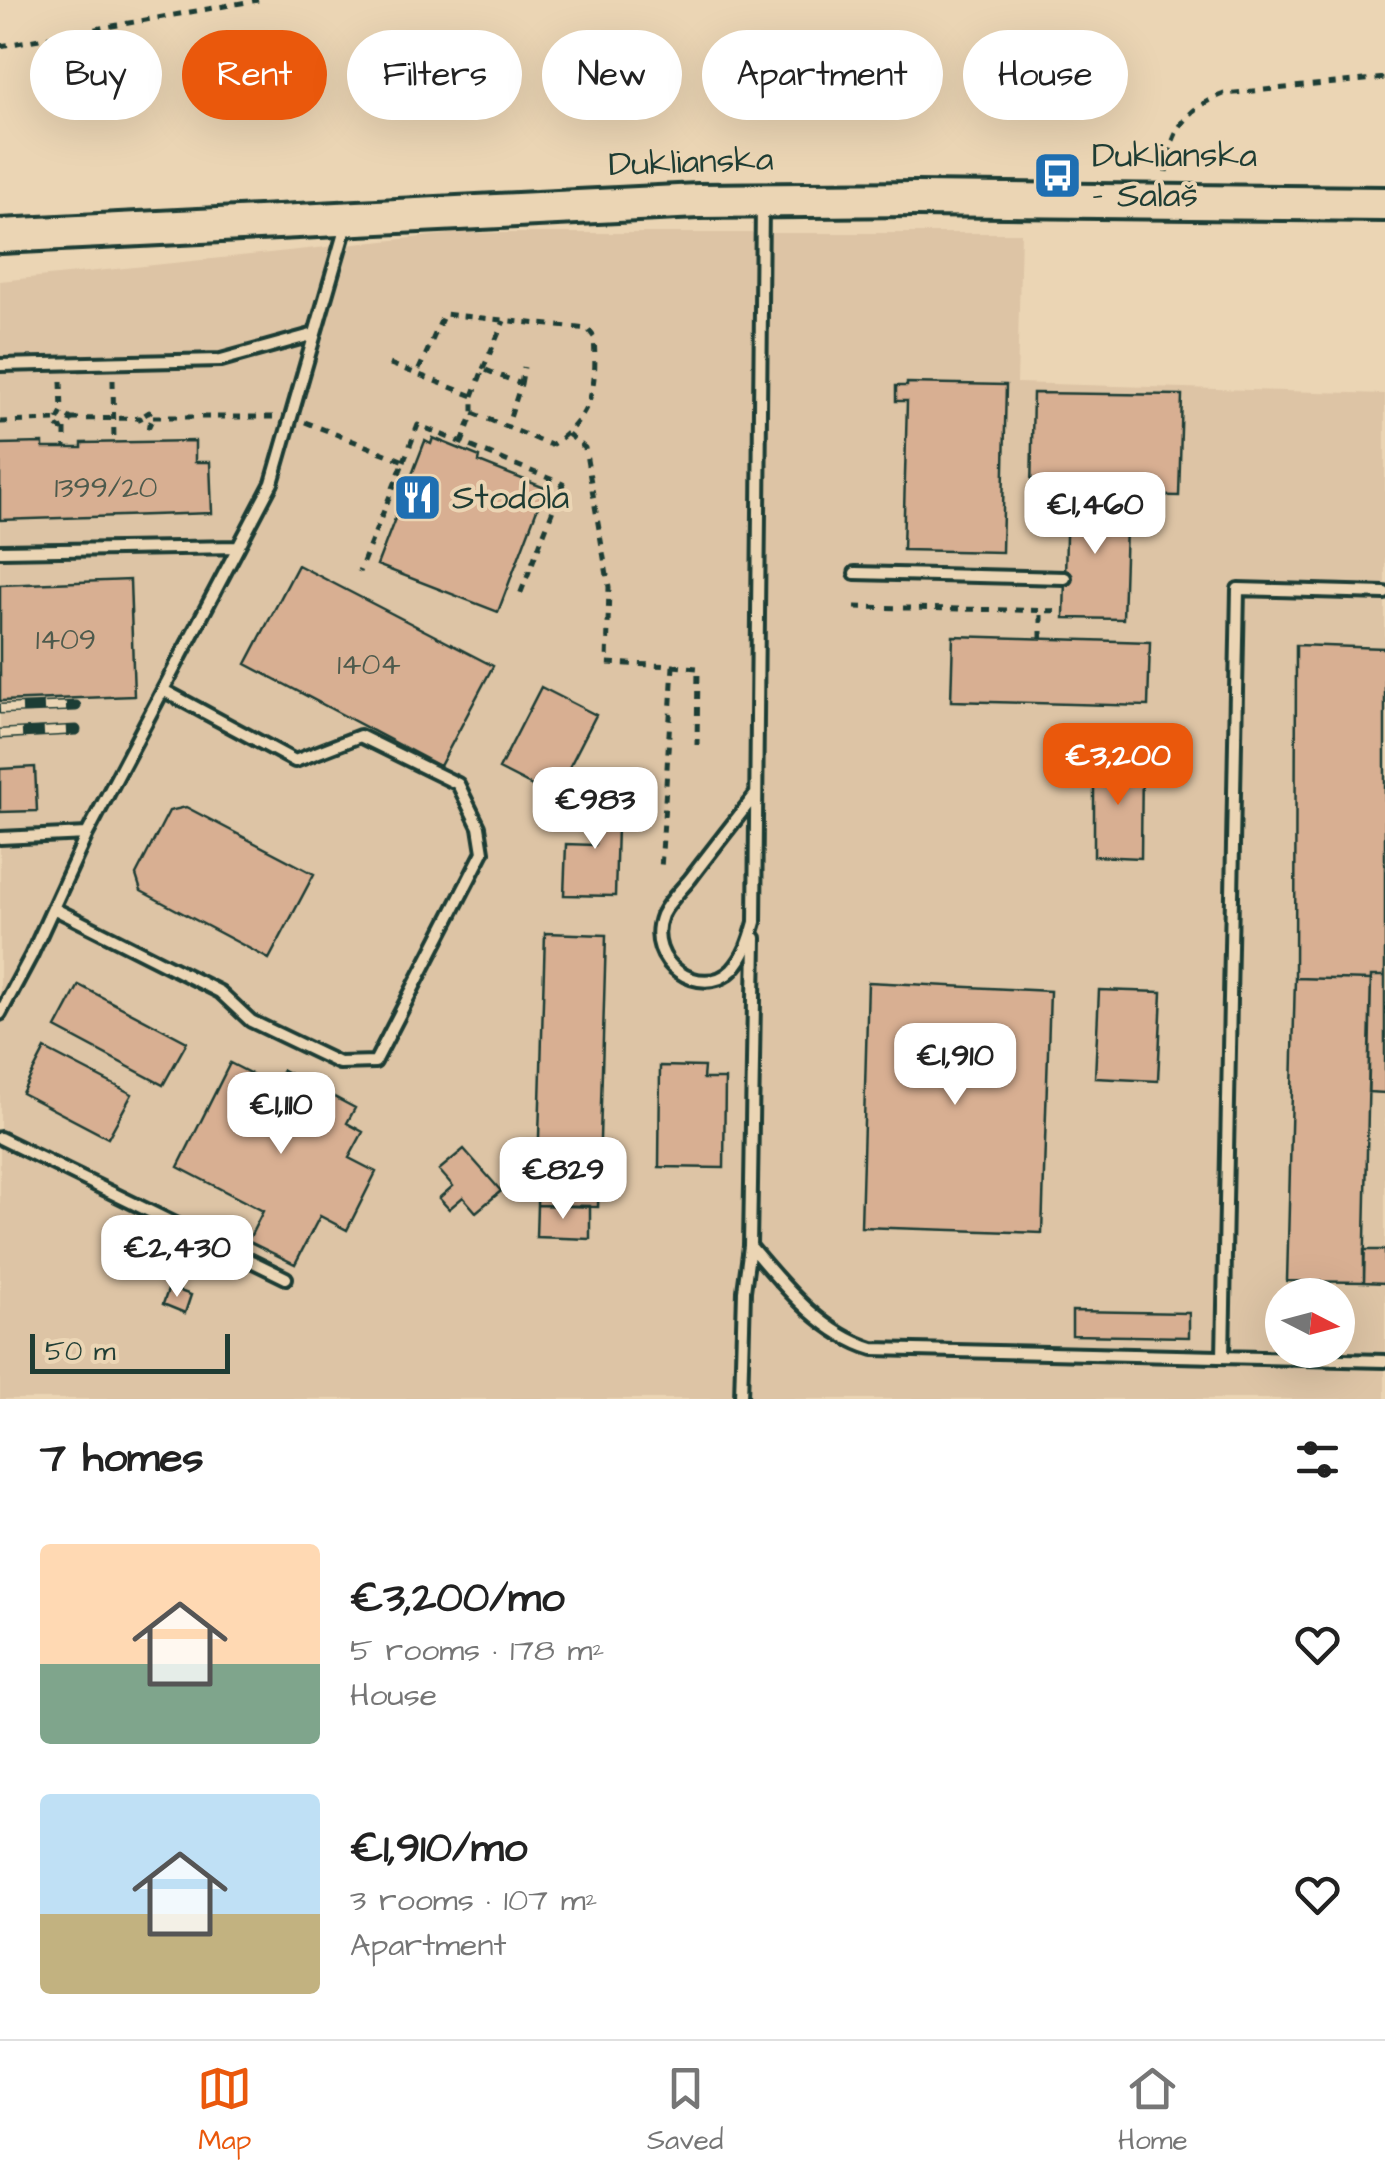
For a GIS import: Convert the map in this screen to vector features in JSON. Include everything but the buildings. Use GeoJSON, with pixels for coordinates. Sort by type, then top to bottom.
{"type":"FeatureCollection","features":[{"type":"Feature","properties":{"kind":"main road","name":"Duklianska"},"geometry":{"type":"LineString","coordinates":[[0,236],[762,200],[1385,204]]}},
{"type":"Feature","properties":{"kind":"lane"},"geometry":{"type":"LineString","coordinates":[[741,1399],[744,1291],[750,1246],[756,922],[762,200]]}},
{"type":"Feature","properties":{"kind":"lane"},"geometry":{"type":"LineString","coordinates":[[0,1014],[87,834],[272,483],[349,217]]}},
{"type":"Feature","properties":{"kind":"lane"},"geometry":{"type":"LineString","coordinates":[[0,365],[221,360],[316,334]]}},
{"type":"Feature","properties":{"kind":"lane"},"geometry":{"type":"LineString","coordinates":[[0,551],[238,547]]}},
{"type":"Feature","properties":{"kind":"lane"},"geometry":{"type":"LineString","coordinates":[[856,573],[1065,578]]}},
{"type":"Feature","properties":{"kind":"lane"},"geometry":{"type":"LineString","coordinates":[[1223,1357],[1238,590],[1385,593]]}},
{"type":"Feature","properties":{"kind":"lane"},"geometry":{"type":"LineString","coordinates":[[52,908],[220,992],[251,1021],[338,1063],[375,1062],[483,852],[479,827],[458,784],[360,736],[295,762],[163,690]]}},
{"type":"Feature","properties":{"kind":"lane"},"geometry":{"type":"LineString","coordinates":[[756,794],[663,913],[656,940],[663,959],[679,973],[704,980],[729,973],[748,946],[756,922]]}},
{"type":"Feature","properties":{"kind":"lane"},"geometry":{"type":"LineString","coordinates":[[0,838],[87,834]]}},
{"type":"Feature","properties":{"kind":"lane"},"geometry":{"type":"LineString","coordinates":[[0,1138],[286,1278]]}},
{"type":"Feature","properties":{"kind":"lane"},"geometry":{"type":"LineString","coordinates":[[750,1246],[789,1292],[848,1342],[873,1349],[1385,1361]]}},
{"type":"Feature","properties":{"kind":"path"},"geometry":{"type":"LineString","coordinates":[[0,46],[258,0]]}},
{"type":"Feature","properties":{"kind":"path"},"geometry":{"type":"LineString","coordinates":[[1162,200],[1175,137],[1199,103],[1224,94],[1385,78]]}},
{"type":"Feature","properties":{"kind":"path"},"geometry":{"type":"LineString","coordinates":[[417,374],[444,314],[588,329],[594,337],[592,396],[585,415],[551,445],[474,413]]}},
{"type":"Feature","properties":{"kind":"path"},"geometry":{"type":"LineString","coordinates":[[462,443],[474,413],[473,396],[504,321]]}},
{"type":"Feature","properties":{"kind":"path"},"geometry":{"type":"LineString","coordinates":[[112,362],[114,442]]}},
{"type":"Feature","properties":{"kind":"path"},"geometry":{"type":"LineString","coordinates":[[0,422],[55,420],[62,412],[60,364]]}},
{"type":"Feature","properties":{"kind":"path"},"geometry":{"type":"LineString","coordinates":[[390,364],[473,396]]}},
{"type":"Feature","properties":{"kind":"path"},"geometry":{"type":"LineString","coordinates":[[508,427],[524,367]]}},
{"type":"Feature","properties":{"kind":"path"},"geometry":{"type":"LineString","coordinates":[[483,368],[521,384]]}},
{"type":"Feature","properties":{"kind":"path"},"geometry":{"type":"LineString","coordinates":[[62,412],[71,419],[140,418],[148,426],[153,417],[292,416],[404,461]]}},
{"type":"Feature","properties":{"kind":"path"},"geometry":{"type":"LineString","coordinates":[[65,448],[65,428],[71,419]]}},
{"type":"Feature","properties":{"kind":"path"},"geometry":{"type":"LineString","coordinates":[[55,420],[55,425],[65,428]]}},
{"type":"Feature","properties":{"kind":"path"},"geometry":{"type":"LineString","coordinates":[[359,572],[418,425],[563,484],[518,600]]}},
{"type":"Feature","properties":{"kind":"path"},"geometry":{"type":"LineString","coordinates":[[568,434],[585,448],[604,551],[609,586],[607,663],[698,668],[697,745]]}},
{"type":"Feature","properties":{"kind":"path"},"geometry":{"type":"LineString","coordinates":[[855,607],[1064,610]]}},
{"type":"Feature","properties":{"kind":"path"},"geometry":{"type":"LineString","coordinates":[[1041,610],[1041,639]]}},
{"type":"Feature","properties":{"kind":"path"},"geometry":{"type":"LineString","coordinates":[[661,870],[673,666]]}},
{"type":"Feature","properties":{"kind":"shaded area"},"geometry":{"type":"Polygon","coordinates":[[[460,233],[1021,233],[1017,383],[1385,394],[1385,1399],[0,1399],[0,281],[460,233]]]}},
{"type":"Feature","properties":{"kind":"railway"},"geometry":{"type":"LineString","coordinates":[[0,709],[76,706]]}},
{"type":"Feature","properties":{"kind":"railway"},"geometry":{"type":"LineString","coordinates":[[0,734],[76,730]]}},
{"type":"Feature","properties":{"kind":"place","name":"Duklianska - Salaš"},"geometry":{"type":"Point","coordinates":[1057,175]}},
{"type":"Feature","properties":{"kind":"place","name":"Stodola"},"geometry":{"type":"Point","coordinates":[417,497]}}]}
